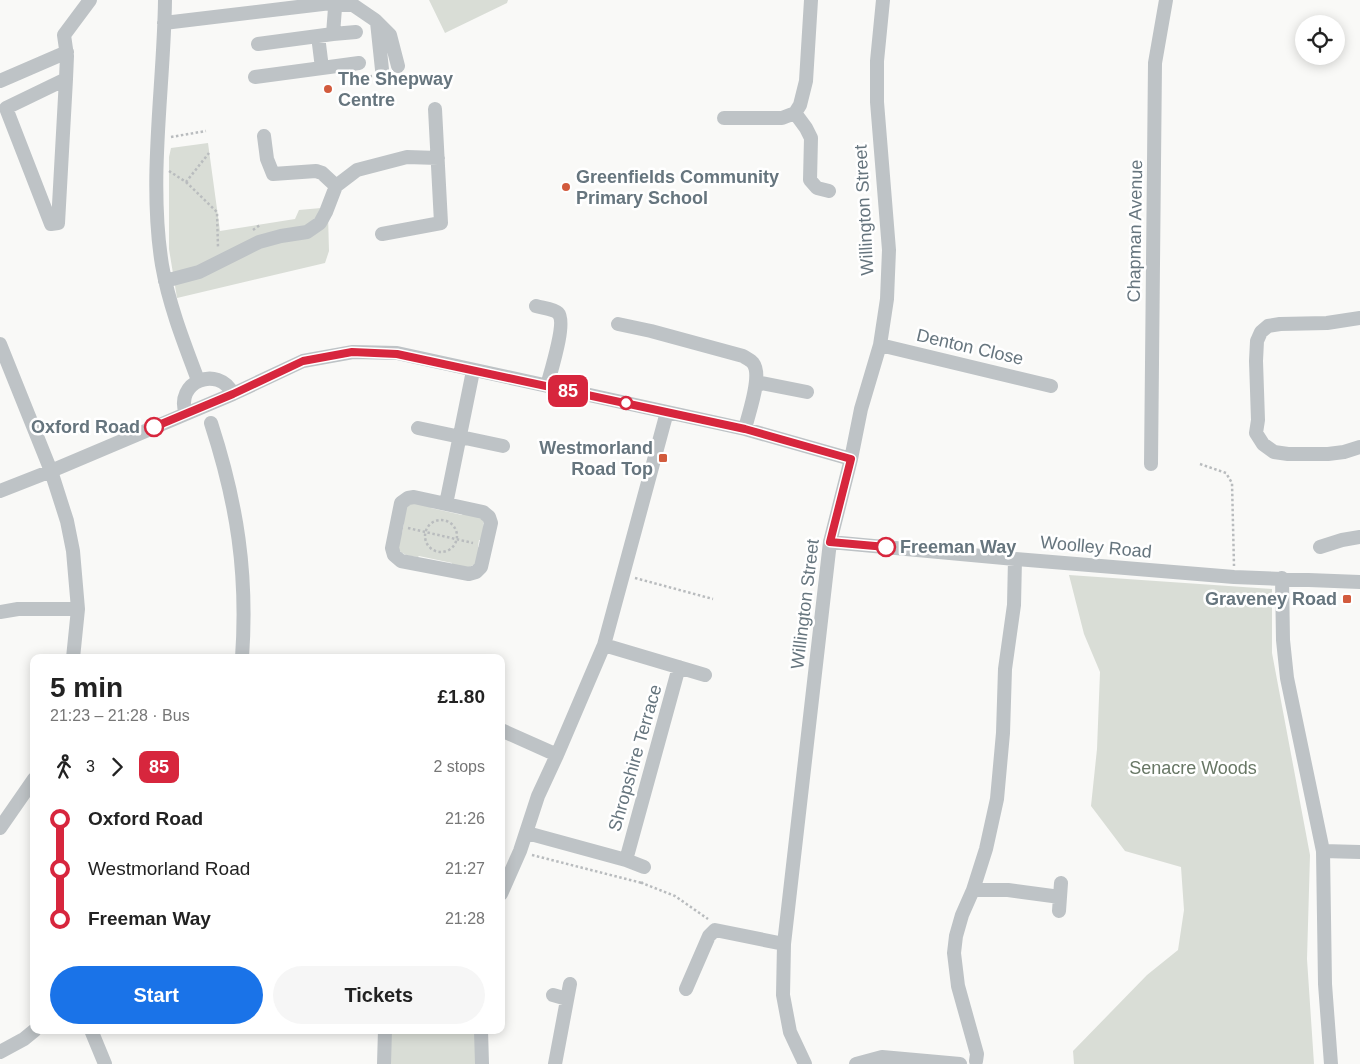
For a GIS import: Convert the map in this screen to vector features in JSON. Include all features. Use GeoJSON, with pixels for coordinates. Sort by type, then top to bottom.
{"type":"FeatureCollection","features":[{"type":"Feature","properties":{"kind":"street"},"geometry":{"type":"LineString","coordinates":[[66,79],[6,108],[51,224],[58,223],[66,79],[67,52],[64,35],[90,0]]}},
{"type":"Feature","properties":{"kind":"street"},"geometry":{"type":"LineString","coordinates":[[166,0],[156,205],[165,281],[183,342],[198,380]]}},
{"type":"Feature","properties":{"kind":"street"},"geometry":{"type":"LineString","coordinates":[[724,118],[782,118],[795,113],[800,105],[806,81],[811,0]]}},
{"type":"Feature","properties":{"kind":"street","name":"Willington Street"},"geometry":{"type":"LineString","coordinates":[[805,1064],[790,1032],[784,995],[784,944],[830,542],[851,459],[861,409],[880,345],[887,299],[889,250],[877,102],[877,61],[883,0]]}},
{"type":"Feature","properties":{"kind":"street","name":"Chapman Avenue"},"geometry":{"type":"LineString","coordinates":[[1151,464],[1155,63],[1166,0]]}},
{"type":"Feature","properties":{"kind":"street"},"geometry":{"type":"LineString","coordinates":[[164,23],[330,3],[353,6],[377,22],[390,35],[398,66]]}},
{"type":"Feature","properties":{"kind":"street"},"geometry":{"type":"LineString","coordinates":[[330,3],[335,8],[334,31]]}},
{"type":"Feature","properties":{"kind":"street"},"geometry":{"type":"LineString","coordinates":[[377,22],[384,78]]}},
{"type":"Feature","properties":{"kind":"street"},"geometry":{"type":"LineString","coordinates":[[258,44],[318,36],[334,31],[356,32]]}},
{"type":"Feature","properties":{"kind":"street"},"geometry":{"type":"LineString","coordinates":[[318,36],[322,68]]}},
{"type":"Feature","properties":{"kind":"street"},"geometry":{"type":"LineString","coordinates":[[0,81],[67,52]]}},
{"type":"Feature","properties":{"kind":"street"},"geometry":{"type":"LineString","coordinates":[[255,77],[359,63]]}},
{"type":"Feature","properties":{"kind":"street"},"geometry":{"type":"LineString","coordinates":[[382,234],[441,223],[435,109]]}},
{"type":"Feature","properties":{"kind":"street"},"geometry":{"type":"LineString","coordinates":[[795,113],[811,138],[810,180],[817,188],[829,191]]}},
{"type":"Feature","properties":{"kind":"street"},"geometry":{"type":"LineString","coordinates":[[264,136],[267,159],[273,174],[316,171],[322,173],[336,186]]}},
{"type":"Feature","properties":{"kind":"street"},"geometry":{"type":"LineString","coordinates":[[165,281],[200,272],[259,242],[308,232],[320,223],[336,186],[357,170],[406,157],[438,158]]}},
{"type":"Feature","properties":{"kind":"street"},"geometry":{"type":"LineString","coordinates":[[536,306],[557,312],[561,316],[561,332],[547,386]]}},
{"type":"Feature","properties":{"kind":"street"},"geometry":{"type":"LineString","coordinates":[[1360,318],[1327,323],[1280,324],[1268,326],[1261,332],[1257,342],[1256,361],[1258,420],[1256,433],[1263,444],[1274,452],[1288,454],[1336,453],[1360,446]]}},
{"type":"Feature","properties":{"kind":"street"},"geometry":{"type":"LineString","coordinates":[[618,324],[652,331],[743,356],[753,362],[756,371],[756,382],[745,429]]}},
{"type":"Feature","properties":{"kind":"street"},"geometry":{"type":"LineString","coordinates":[[0,344],[50,471],[67,521],[73,551],[78,610],[74,654]]}},
{"type":"Feature","properties":{"kind":"street","name":"Denton Close"},"geometry":{"type":"LineString","coordinates":[[880,345],[1051,386]]}},
{"type":"Feature","properties":{"kind":"street"},"geometry":{"type":"LineString","coordinates":[[0,491],[233,394],[303,361],[352,352],[397,354],[547,386],[745,429],[851,459]]}},
{"type":"Feature","properties":{"kind":"street"},"geometry":{"type":"LineString","coordinates":[[446,504],[473,371]]}},
{"type":"Feature","properties":{"kind":"street"},"geometry":{"type":"LineString","coordinates":[[186,414],[184,407],[185,396],[190,387],[198,380],[219,380],[225,382],[233,394]]}},
{"type":"Feature","properties":{"kind":"street"},"geometry":{"type":"LineString","coordinates":[[756,382],[807,392]]}},
{"type":"Feature","properties":{"kind":"street"},"geometry":{"type":"LineString","coordinates":[[505,885],[527,833],[538,796],[604,645],[666,412]]}},
{"type":"Feature","properties":{"kind":"street"},"geometry":{"type":"LineString","coordinates":[[211,423],[231,491],[241,553],[244,580],[242,654]]}},
{"type":"Feature","properties":{"kind":"street"},"geometry":{"type":"LineString","coordinates":[[418,428],[502,446]]}},
{"type":"Feature","properties":{"kind":"street"},"geometry":{"type":"LineString","coordinates":[[414,497],[483,512],[489,517],[490,523],[481,567],[476,572],[469,574],[401,561],[394,555],[392,548],[396,526],[401,503],[408,498],[414,497]]}},
{"type":"Feature","properties":{"kind":"street"},"geometry":{"type":"LineString","coordinates":[[1320,547],[1360,537]]}},
{"type":"Feature","properties":{"kind":"street","name":"Woolley Road"},"geometry":{"type":"LineString","coordinates":[[830,542],[1234,577],[1360,582]]}},
{"type":"Feature","properties":{"kind":"street"},"geometry":{"type":"LineString","coordinates":[[976,1063],[977,1054],[958,986],[954,953],[956,936],[962,915],[973,890],[986,849],[997,799],[1003,733],[1005,669],[1014,605],[1015,559]]}},
{"type":"Feature","properties":{"kind":"street"},"geometry":{"type":"LineString","coordinates":[[1282,578],[1283,640],[1288,678],[1323,852],[1325,984],[1331,1064]]}},
{"type":"Feature","properties":{"kind":"street"},"geometry":{"type":"LineString","coordinates":[[0,612],[18,609],[78,610]]}},
{"type":"Feature","properties":{"kind":"street"},"geometry":{"type":"LineString","coordinates":[[604,645],[705,675]]}},
{"type":"Feature","properties":{"kind":"street","name":"Shropshire Terrace"},"geometry":{"type":"LineString","coordinates":[[626,860],[679,667]]}},
{"type":"Feature","properties":{"kind":"street"},"geometry":{"type":"LineString","coordinates":[[505,732],[557,755]]}},
{"type":"Feature","properties":{"kind":"street"},"geometry":{"type":"LineString","coordinates":[[0,828],[30,785]]}},
{"type":"Feature","properties":{"kind":"street"},"geometry":{"type":"LineString","coordinates":[[527,833],[626,860],[644,867]]}},
{"type":"Feature","properties":{"kind":"street"},"geometry":{"type":"LineString","coordinates":[[1323,852],[1360,852]]}},
{"type":"Feature","properties":{"kind":"street"},"geometry":{"type":"LineString","coordinates":[[973,890],[1008,890],[1060,904],[1061,883]]}},
{"type":"Feature","properties":{"kind":"street"},"geometry":{"type":"LineString","coordinates":[[686,989],[709,936],[715,930],[784,944]]}},
{"type":"Feature","properties":{"kind":"street"},"geometry":{"type":"LineString","coordinates":[[555,1064],[570,984]]}},
{"type":"Feature","properties":{"kind":"street"},"geometry":{"type":"LineString","coordinates":[[553,995],[567,999]]}},
{"type":"Feature","properties":{"kind":"street"},"geometry":{"type":"LineString","coordinates":[[0,1052],[30,1034]]}},
{"type":"Feature","properties":{"kind":"street"},"geometry":{"type":"LineString","coordinates":[[93,1034],[105,1064]]}},
{"type":"Feature","properties":{"kind":"street"},"geometry":{"type":"LineString","coordinates":[[384,1064],[385,1034]]}},
{"type":"Feature","properties":{"kind":"street"},"geometry":{"type":"LineString","coordinates":[[481,1034],[482,1064]]}},
{"type":"Feature","properties":{"kind":"street"},"geometry":{"type":"LineString","coordinates":[[856,1064],[882,1056],[960,1064]]}},
{"type":"Feature","properties":{"kind":"path"},"geometry":{"type":"LineString","coordinates":[[158,139],[206,131]]}},
{"type":"Feature","properties":{"kind":"path"},"geometry":{"type":"LineString","coordinates":[[186,182],[209,153]]}},
{"type":"Feature","properties":{"kind":"path"},"geometry":{"type":"LineString","coordinates":[[169,171],[186,182],[217,212],[219,253],[217,264]]}},
{"type":"Feature","properties":{"kind":"path"},"geometry":{"type":"LineString","coordinates":[[1200,464],[1226,473],[1232,483],[1234,577]]}},
{"type":"Feature","properties":{"kind":"path"},"geometry":{"type":"LineString","coordinates":[[445,520],[455,527],[457,539],[454,546],[450,549],[439,551],[428,545],[426,532],[433,522],[445,520]]}},
{"type":"Feature","properties":{"kind":"path"},"geometry":{"type":"LineString","coordinates":[[396,526],[486,546]]}},
{"type":"Feature","properties":{"kind":"path"},"geometry":{"type":"LineString","coordinates":[[623,575],[713,599]]}},
{"type":"Feature","properties":{"kind":"path"},"geometry":{"type":"LineString","coordinates":[[520,851],[642,883],[675,896],[708,919],[715,930]]}},
{"type":"Feature","properties":{"kind":"path"},"geometry":{"type":"LineString","coordinates":[[642,883],[646,869],[644,867]]}},
{"type":"Feature","properties":{"kind":"green space"},"geometry":{"type":"Polygon","coordinates":[[[429,0],[508,0],[507,3],[445,33],[429,0]]]}},
{"type":"Feature","properties":{"kind":"green space"},"geometry":{"type":"Polygon","coordinates":[[[208,143],[220,231],[295,219],[299,210],[321,208],[328,215],[329,251],[325,263],[177,298],[169,249],[169,157],[171,148],[208,143]]]}},
{"type":"Feature","properties":{"kind":"green space"},"geometry":{"type":"Polygon","coordinates":[[[413,502],[431,505],[431,508],[462,515],[463,513],[471,515],[483,520],[483,532],[481,540],[479,540],[478,547],[480,548],[475,564],[468,568],[452,565],[452,563],[407,555],[398,549],[406,507],[413,502]]]}},
{"type":"Feature","properties":{"kind":"green space","name":"Senacre Woods"},"geometry":{"type":"Polygon","coordinates":[[[1069,575],[1272,589],[1272,653],[1310,855],[1307,959],[1314,1064],[1074,1064],[1073,1051],[1147,975],[1178,950],[1184,910],[1181,867],[1125,851],[1091,806],[1097,749],[1100,672],[1084,634],[1069,575]]]}},
{"type":"Feature","properties":{"kind":"green space"},"geometry":{"type":"Polygon","coordinates":[[[385,1034],[481,1034],[482,1064],[384,1064],[385,1034]]]}},
{"type":"Feature","properties":{"kind":"bus line","name":"85"},"geometry":{"type":"LineString","coordinates":[[154,427],[233,394],[303,361],[352,352],[397,354],[745,429],[851,459],[830,542],[886,547]]}},
{"type":"Feature","properties":{"kind":"place","name":"The Shepway Centre"},"geometry":{"type":"Point","coordinates":[328,89]}},
{"type":"Feature","properties":{"kind":"place","name":"Greenfields Community Primary School"},"geometry":{"type":"Point","coordinates":[566,187]}},
{"type":"Feature","properties":{"kind":"place","name":"Oxford Road"},"geometry":{"type":"Point","coordinates":[154,427]}},
{"type":"Feature","properties":{"kind":"place","name":"Westmorland Road Top"},"geometry":{"type":"Point","coordinates":[663,458]}},
{"type":"Feature","properties":{"kind":"place","name":"Freeman Way"},"geometry":{"type":"Point","coordinates":[886,547]}},
{"type":"Feature","properties":{"kind":"place","name":"Graveney Road"},"geometry":{"type":"Point","coordinates":[1347,599]}}]}
